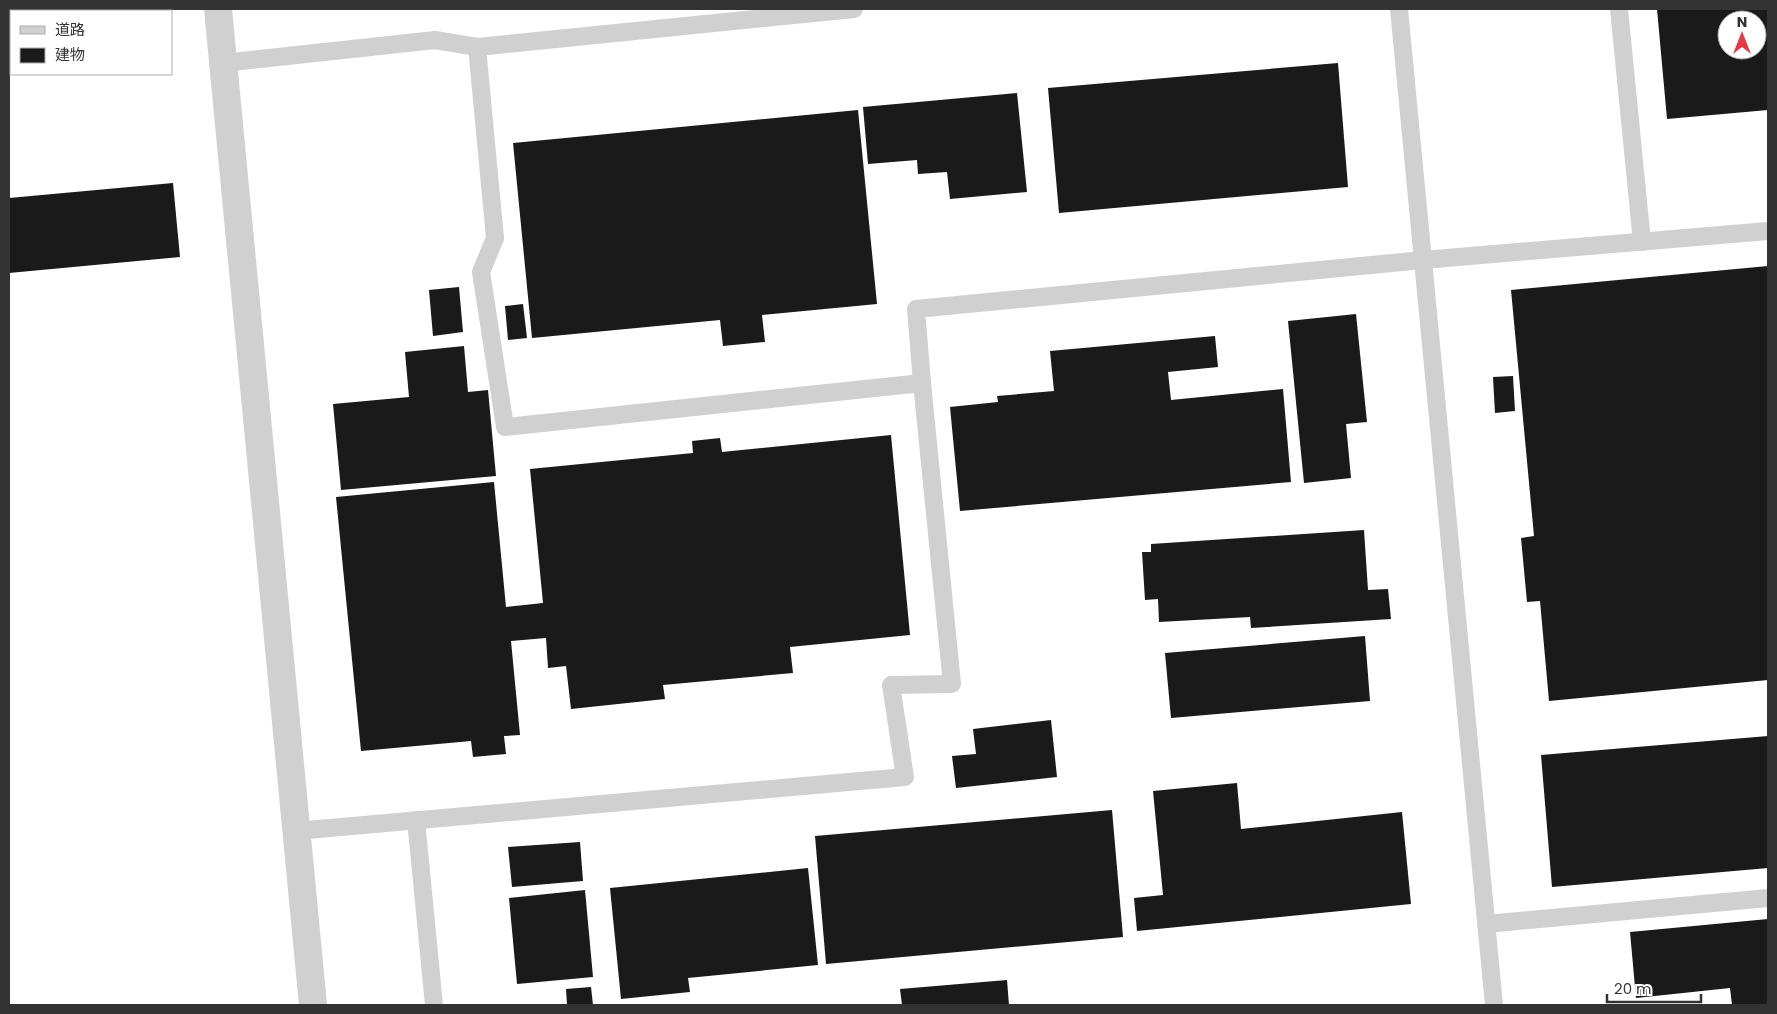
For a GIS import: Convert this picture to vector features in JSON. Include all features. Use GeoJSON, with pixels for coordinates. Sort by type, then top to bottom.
{"type":"FeatureCollection","features":[{"type":"Feature","properties":{"kind":"street"},"geometry":{"type":"LineString","coordinates":[[218,9],[313,1005]]}},
{"type":"Feature","properties":{"kind":"lane"},"geometry":{"type":"LineString","coordinates":[[223,63],[435,40],[477,47],[788,12],[854,9]]}},
{"type":"Feature","properties":{"kind":"lane"},"geometry":{"type":"LineString","coordinates":[[1399,9],[1494,1005]]}},
{"type":"Feature","properties":{"kind":"lane"},"geometry":{"type":"LineString","coordinates":[[1619,9],[1642,242]]}},
{"type":"Feature","properties":{"kind":"lane"},"geometry":{"type":"LineString","coordinates":[[477,47],[495,238],[482,272],[505,427],[922,383]]}},
{"type":"Feature","properties":{"kind":"lane"},"geometry":{"type":"LineString","coordinates":[[296,831],[906,777],[891,685],[952,684],[916,309],[1423,260],[1768,231]]}},
{"type":"Feature","properties":{"kind":"lane"},"geometry":{"type":"LineString","coordinates":[[416,820],[434,1005]]}},
{"type":"Feature","properties":{"kind":"lane"},"geometry":{"type":"LineString","coordinates":[[1486,924],[1768,898]]}},
{"type":"Feature","properties":{"kind":"building"},"geometry":{"type":"Polygon","coordinates":[[[1657,9],[1768,9],[1768,110],[1667,119],[1657,9]]]}},
{"type":"Feature","properties":{"kind":"building"},"geometry":{"type":"Polygon","coordinates":[[[1338,63],[1348,187],[1059,213],[1048,88],[1338,63]]]}},
{"type":"Feature","properties":{"kind":"building"},"geometry":{"type":"Polygon","coordinates":[[[1017,93],[1027,192],[950,199],[947,172],[918,174],[917,160],[868,164],[863,107],[1017,93]]]}},
{"type":"Feature","properties":{"kind":"building"},"geometry":{"type":"Polygon","coordinates":[[[858,110],[877,304],[762,315],[765,342],[723,346],[720,320],[532,338],[513,143],[858,110]]]}},
{"type":"Feature","properties":{"kind":"building"},"geometry":{"type":"Polygon","coordinates":[[[173,183],[180,257],[9,273],[9,198],[173,183]]]}},
{"type":"Feature","properties":{"kind":"building"},"geometry":{"type":"Polygon","coordinates":[[[1768,266],[1768,680],[1549,701],[1540,601],[1527,602],[1521,538],[1534,536],[1511,290],[1768,266]]]}},
{"type":"Feature","properties":{"kind":"building"},"geometry":{"type":"Polygon","coordinates":[[[459,287],[463,332],[433,336],[429,290],[459,287]]]}},
{"type":"Feature","properties":{"kind":"building"},"geometry":{"type":"Polygon","coordinates":[[[523,304],[527,338],[508,340],[505,306],[523,304]]]}},
{"type":"Feature","properties":{"kind":"building"},"geometry":{"type":"Polygon","coordinates":[[[1356,314],[1367,422],[1346,424],[1351,478],[1304,483],[1288,321],[1356,314]]]}},
{"type":"Feature","properties":{"kind":"building"},"geometry":{"type":"Polygon","coordinates":[[[1215,336],[1218,367],[1168,372],[1171,400],[1283,389],[1291,482],[960,511],[950,407],[998,402],[997,396],[1054,391],[1050,351],[1215,336]]]}},
{"type":"Feature","properties":{"kind":"building"},"geometry":{"type":"Polygon","coordinates":[[[464,346],[468,392],[488,390],[496,476],[341,490],[333,404],[409,397],[405,352],[464,346]]]}},
{"type":"Feature","properties":{"kind":"building"},"geometry":{"type":"Polygon","coordinates":[[[1513,376],[1515,411],[1495,413],[1493,377],[1513,376]]]}},
{"type":"Feature","properties":{"kind":"building"},"geometry":{"type":"Polygon","coordinates":[[[891,435],[910,635],[790,647],[793,673],[663,685],[665,699],[571,709],[566,666],[548,668],[546,638],[511,641],[520,735],[504,736],[506,754],[473,757],[471,741],[361,751],[336,497],[494,482],[506,607],[543,603],[530,469],[693,453],[692,441],[720,438],[722,452],[891,435]]]}},
{"type":"Feature","properties":{"kind":"building"},"geometry":{"type":"Polygon","coordinates":[[[1364,530],[1368,590],[1388,589],[1391,619],[1251,628],[1250,617],[1159,622],[1158,599],[1145,600],[1142,552],[1151,552],[1151,544],[1364,530]]]}},
{"type":"Feature","properties":{"kind":"building"},"geometry":{"type":"Polygon","coordinates":[[[1365,636],[1370,701],[1171,718],[1165,653],[1365,636]]]}},
{"type":"Feature","properties":{"kind":"building"},"geometry":{"type":"Polygon","coordinates":[[[1051,720],[1057,777],[956,788],[952,756],[976,754],[973,729],[1051,720]]]}},
{"type":"Feature","properties":{"kind":"building"},"geometry":{"type":"Polygon","coordinates":[[[1768,736],[1768,868],[1552,887],[1541,755],[1768,736]]]}},
{"type":"Feature","properties":{"kind":"building"},"geometry":{"type":"Polygon","coordinates":[[[1237,783],[1241,829],[1402,812],[1411,904],[1137,931],[1134,898],[1163,895],[1153,791],[1237,783]]]}},
{"type":"Feature","properties":{"kind":"building"},"geometry":{"type":"Polygon","coordinates":[[[1112,810],[1123,937],[826,964],[815,836],[1112,810]]]}},
{"type":"Feature","properties":{"kind":"building"},"geometry":{"type":"Polygon","coordinates":[[[580,842],[583,881],[512,887],[508,847],[580,842]]]}},
{"type":"Feature","properties":{"kind":"building"},"geometry":{"type":"Polygon","coordinates":[[[808,868],[818,965],[688,978],[690,992],[621,999],[610,888],[808,868]]]}},
{"type":"Feature","properties":{"kind":"building"},"geometry":{"type":"Polygon","coordinates":[[[585,890],[593,977],[517,984],[509,898],[585,890]]]}},
{"type":"Feature","properties":{"kind":"building"},"geometry":{"type":"Polygon","coordinates":[[[1768,919],[1768,1005],[1732,1005],[1730,988],[1636,998],[1630,932],[1768,919]]]}},
{"type":"Feature","properties":{"kind":"building"},"geometry":{"type":"Polygon","coordinates":[[[1007,980],[1009,1005],[902,1005],[900,989],[1007,980]]]}},
{"type":"Feature","properties":{"kind":"building"},"geometry":{"type":"Polygon","coordinates":[[[591,987],[593,1005],[567,1005],[566,989],[591,987]]]}}]}
